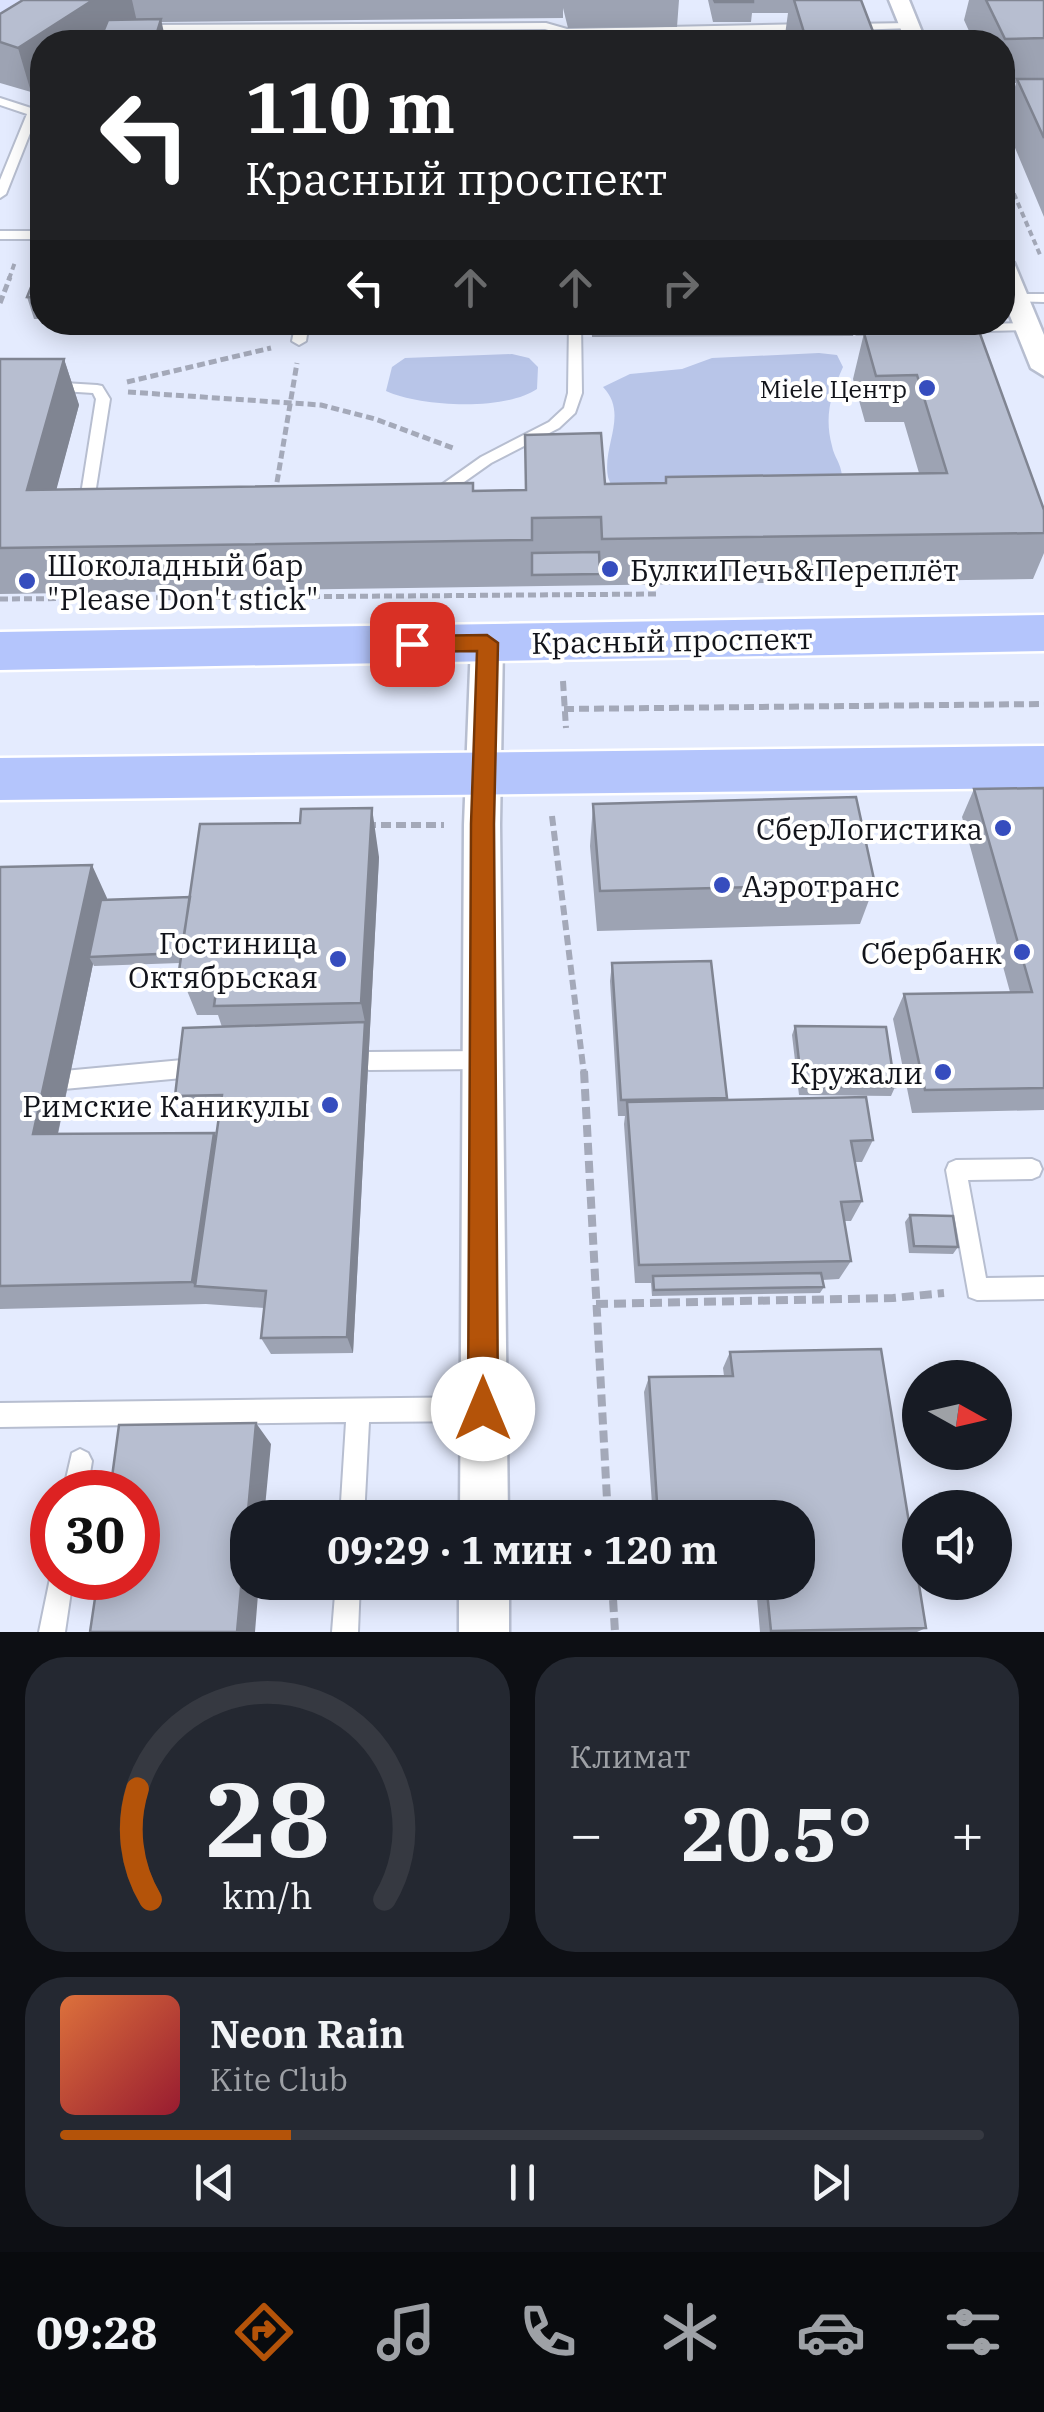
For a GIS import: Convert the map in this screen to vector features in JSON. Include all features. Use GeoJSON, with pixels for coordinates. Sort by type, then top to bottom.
{"type":"FeatureCollection","features":[{"type":"Feature","properties":{"kind":"main road"},"geometry":{"type":"LineString","coordinates":[[0,4],[8,0]]}},
{"type":"Feature","properties":{"kind":"main road","name":"Красный проспект"},"geometry":{"type":"LineString","coordinates":[[0,651],[487,643],[560,618],[1044,634]]}},
{"type":"Feature","properties":{"kind":"main road"},"geometry":{"type":"LineString","coordinates":[[0,779],[1044,768]]}},
{"type":"Feature","properties":{"kind":"street"},"geometry":{"type":"LineString","coordinates":[[899,0],[910,30]]}},
{"type":"Feature","properties":{"kind":"street"},"geometry":{"type":"LineString","coordinates":[[1016,298],[1044,368]]}},
{"type":"Feature","properties":{"kind":"street"},"geometry":{"type":"LineString","coordinates":[[484,1500],[483,773],[487,643]]}},
{"type":"Feature","properties":{"kind":"street"},"geometry":{"type":"LineString","coordinates":[[484,1600],[484,1632]]}},
{"type":"Feature","properties":{"kind":"lane"},"geometry":{"type":"LineString","coordinates":[[140,30],[546,26],[559,30]]}},
{"type":"Feature","properties":{"kind":"lane"},"geometry":{"type":"LineString","coordinates":[[670,30],[827,27]]}},
{"type":"Feature","properties":{"kind":"lane"},"geometry":{"type":"LineString","coordinates":[[846,27],[874,30]]}},
{"type":"Feature","properties":{"kind":"lane"},"geometry":{"type":"LineString","coordinates":[[0,102],[30,107]]}},
{"type":"Feature","properties":{"kind":"lane"},"geometry":{"type":"LineString","coordinates":[[1015,106],[1044,105]]}},
{"type":"Feature","properties":{"kind":"lane"},"geometry":{"type":"LineString","coordinates":[[0,194],[30,122]]}},
{"type":"Feature","properties":{"kind":"lane"},"geometry":{"type":"LineString","coordinates":[[0,235],[30,235]]}},
{"type":"Feature","properties":{"kind":"lane"},"geometry":{"type":"LineString","coordinates":[[1016,298],[1044,298]]}},
{"type":"Feature","properties":{"kind":"lane"},"geometry":{"type":"LineString","coordinates":[[1015,327],[1028,327]]}},
{"type":"Feature","properties":{"kind":"lane"},"geometry":{"type":"LineString","coordinates":[[300,341],[301,335]]}},
{"type":"Feature","properties":{"kind":"lane"},"geometry":{"type":"LineString","coordinates":[[419,501],[431,498],[486,460],[554,425],[570,410],[575,393],[575,335]]}},
{"type":"Feature","properties":{"kind":"lane"},"geometry":{"type":"LineString","coordinates":[[0,388],[30,385],[97,389],[103,400],[89,488],[93,498],[126,504]]}},
{"type":"Feature","properties":{"kind":"lane"},"geometry":{"type":"LineString","coordinates":[[369,1061],[483,1060]]}},
{"type":"Feature","properties":{"kind":"lane"},"geometry":{"type":"LineString","coordinates":[[64,1080],[193,1068]]}},
{"type":"Feature","properties":{"kind":"lane"},"geometry":{"type":"LineString","coordinates":[[1032,1169],[956,1170],[976,1290],[1044,1288]]}},
{"type":"Feature","properties":{"kind":"lane"},"geometry":{"type":"LineString","coordinates":[[0,1415],[483,1409]]}},
{"type":"Feature","properties":{"kind":"lane"},"geometry":{"type":"LineString","coordinates":[[353,1500],[358,1413]]}},
{"type":"Feature","properties":{"kind":"lane"},"geometry":{"type":"LineString","coordinates":[[79,1470],[80,1462]]}},
{"type":"Feature","properties":{"kind":"lane"},"geometry":{"type":"LineString","coordinates":[[52,1632],[57,1600]]}},
{"type":"Feature","properties":{"kind":"lane"},"geometry":{"type":"LineString","coordinates":[[345,1632],[347,1600]]}},
{"type":"Feature","properties":{"kind":"path"},"geometry":{"type":"LineString","coordinates":[[1015,196],[1044,263]]}},
{"type":"Feature","properties":{"kind":"path"},"geometry":{"type":"LineString","coordinates":[[97,389],[300,341],[273,503]]}},
{"type":"Feature","properties":{"kind":"path"},"geometry":{"type":"LineString","coordinates":[[97,389],[292,401],[376,418],[486,460]]}},
{"type":"Feature","properties":{"kind":"path"},"geometry":{"type":"LineString","coordinates":[[0,600],[560,618],[676,594]]}},
{"type":"Feature","properties":{"kind":"path"},"geometry":{"type":"LineString","coordinates":[[560,618],[564,709],[572,771],[551,818],[584,1067],[607,1500]]}},
{"type":"Feature","properties":{"kind":"path"},"geometry":{"type":"LineString","coordinates":[[564,709],[1044,704]]}},
{"type":"Feature","properties":{"kind":"path"},"geometry":{"type":"LineString","coordinates":[[596,1304],[893,1298],[976,1290]]}},
{"type":"Feature","properties":{"kind":"path"},"geometry":{"type":"LineString","coordinates":[[613,1600],[614,1632]]}},
{"type":"Feature","properties":{"kind":"shaded area"},"geometry":{"type":"Polygon","coordinates":[[[512,354],[529,358],[538,367],[537,389],[523,396],[463,404],[420,401],[386,391],[392,367],[405,358],[512,354]]]}},
{"type":"Feature","properties":{"kind":"shaded area"},"geometry":{"type":"Polygon","coordinates":[[[837,355],[843,367],[829,415],[833,450],[842,476],[619,500],[607,465],[614,408],[603,387],[630,374],[682,369],[712,358],[837,355]]]}},
{"type":"Feature","properties":{"kind":"building"},"geometry":{"type":"Polygon","coordinates":[[[23,0],[93,0],[46,30],[30,30],[30,40],[18,48],[0,42],[0,14],[23,0]]]}},
{"type":"Feature","properties":{"kind":"building"},"geometry":{"type":"Polygon","coordinates":[[[753,0],[753,2],[715,2],[753,0]]]}},
{"type":"Feature","properties":{"kind":"building"},"geometry":{"type":"Polygon","coordinates":[[[794,0],[861,0],[872,30],[803,30],[794,0]]]}},
{"type":"Feature","properties":{"kind":"building"},"geometry":{"type":"Polygon","coordinates":[[[986,0],[1044,0],[1044,38],[1015,39],[1015,30],[1001,30],[986,0]]]}},
{"type":"Feature","properties":{"kind":"building"},"geometry":{"type":"Polygon","coordinates":[[[161,19],[158,30],[104,30],[108,20],[161,19]]]}},
{"type":"Feature","properties":{"kind":"building"},"geometry":{"type":"Polygon","coordinates":[[[1017,79],[1044,79],[1044,138],[1017,79]]]}},
{"type":"Feature","properties":{"kind":"building"},"geometry":{"type":"Polygon","coordinates":[[[865,335],[980,335],[1044,510],[1044,533],[602,539],[601,517],[532,518],[532,540],[0,548],[0,359],[64,359],[27,490],[473,483],[473,491],[526,490],[525,435],[601,433],[605,484],[666,483],[666,477],[947,473],[917,375],[876,376],[865,335]]]}},
{"type":"Feature","properties":{"kind":"building"},"geometry":{"type":"Polygon","coordinates":[[[599,552],[600,574],[532,575],[532,553],[599,552]]]}},
{"type":"Feature","properties":{"kind":"building","name":"Сбербанк"},"geometry":{"type":"Polygon","coordinates":[[[1044,788],[1044,1088],[925,1090],[904,994],[1032,992],[974,789],[1044,788]]]}},
{"type":"Feature","properties":{"kind":"building"},"geometry":{"type":"Polygon","coordinates":[[[856,797],[875,884],[600,891],[593,804],[856,797]]]}},
{"type":"Feature","properties":{"kind":"building"},"geometry":{"type":"Polygon","coordinates":[[[372,808],[361,1003],[214,1006],[219,970],[179,971],[200,824],[300,823],[301,809],[372,808]]]}},
{"type":"Feature","properties":{"kind":"building"},"geometry":{"type":"Polygon","coordinates":[[[92,865],[33,1134],[214,1133],[192,1282],[0,1286],[0,867],[92,865]]]}},
{"type":"Feature","properties":{"kind":"building"},"geometry":{"type":"Polygon","coordinates":[[[190,897],[181,953],[89,957],[101,900],[190,897]]]}},
{"type":"Feature","properties":{"kind":"building"},"geometry":{"type":"Polygon","coordinates":[[[711,961],[727,1098],[621,1100],[612,963],[711,961]]]}},
{"type":"Feature","properties":{"kind":"building"},"geometry":{"type":"Polygon","coordinates":[[[365,1022],[347,1337],[261,1338],[266,1291],[195,1286],[222,1095],[175,1096],[183,1028],[365,1022]]]}},
{"type":"Feature","properties":{"kind":"building"},"geometry":{"type":"Polygon","coordinates":[[[795,1026],[886,1027],[895,1087],[802,1087],[795,1026]]]}},
{"type":"Feature","properties":{"kind":"building"},"geometry":{"type":"Polygon","coordinates":[[[866,1097],[873,1140],[851,1141],[862,1201],[841,1202],[851,1261],[639,1265],[627,1102],[866,1097]]]}},
{"type":"Feature","properties":{"kind":"building"},"geometry":{"type":"Polygon","coordinates":[[[910,1215],[953,1216],[958,1247],[914,1246],[910,1215]]]}},
{"type":"Feature","properties":{"kind":"building"},"geometry":{"type":"Polygon","coordinates":[[[821,1273],[824,1287],[654,1290],[653,1276],[821,1273]]]}},
{"type":"Feature","properties":{"kind":"building"},"geometry":{"type":"Polygon","coordinates":[[[881,1349],[904,1490],[902,1600],[921,1600],[926,1628],[771,1631],[768,1600],[815,1600],[815,1500],[657,1500],[649,1377],[733,1376],[730,1352],[881,1349]]]}},
{"type":"Feature","properties":{"kind":"building"},"geometry":{"type":"Polygon","coordinates":[[[256,1423],[249,1500],[230,1500],[230,1600],[240,1600],[237,1632],[90,1632],[95,1600],[160,1600],[160,1470],[113,1470],[119,1425],[256,1423]]]}},
{"type":"Feature","properties":{"kind":"place","name":"Miele Центр"},"geometry":{"type":"Point","coordinates":[927,388]}},
{"type":"Feature","properties":{"kind":"place","name":"БулкиПечь&Переплёт"},"geometry":{"type":"Point","coordinates":[610,569]}},
{"type":"Feature","properties":{"kind":"place","name":"Шоколадный бар \"Please Don't stick\""},"geometry":{"type":"Point","coordinates":[27,581]}},
{"type":"Feature","properties":{"kind":"place","name":"СберЛогистика"},"geometry":{"type":"Point","coordinates":[1003,828]}},
{"type":"Feature","properties":{"kind":"place","name":"Аэротранс"},"geometry":{"type":"Point","coordinates":[722,885]}},
{"type":"Feature","properties":{"kind":"place","name":"Сбербанк"},"geometry":{"type":"Point","coordinates":[1022,952]}},
{"type":"Feature","properties":{"kind":"place","name":"Гостиница Октябрьская"},"geometry":{"type":"Point","coordinates":[338,959]}},
{"type":"Feature","properties":{"kind":"place","name":"Кружали"},"geometry":{"type":"Point","coordinates":[943,1072]}},
{"type":"Feature","properties":{"kind":"place","name":"Римские Каникулы"},"geometry":{"type":"Point","coordinates":[330,1105]}},
{"type":"Feature","properties":{"kind":"route"},"geometry":{"type":"LineString","coordinates":[[412,644],[487,643],[482,824],[483,1409]]}}]}
